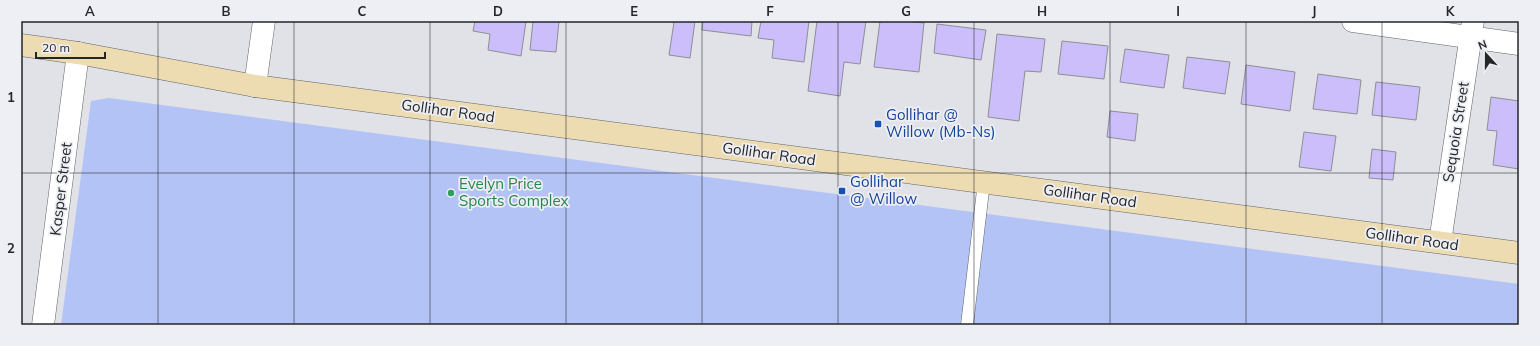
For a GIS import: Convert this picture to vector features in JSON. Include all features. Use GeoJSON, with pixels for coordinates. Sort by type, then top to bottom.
{"type":"FeatureCollection","features":[{"type":"Feature","properties":{"kind":"main road","name":"Gollihar Road"},"geometry":{"type":"LineString","coordinates":[[21,45],[78,53],[255,86],[1519,253]]}},
{"type":"Feature","properties":{"kind":"street"},"geometry":{"type":"LineString","coordinates":[[255,86],[264,21]]}},
{"type":"Feature","properties":{"kind":"street"},"geometry":{"type":"LineString","coordinates":[[1353,21],[1472,29],[1519,44]]}},
{"type":"Feature","properties":{"kind":"street","name":"Sequoia Street"},"geometry":{"type":"LineString","coordinates":[[1440,242],[1472,29]]}},
{"type":"Feature","properties":{"kind":"street","name":"Kasper Street"},"geometry":{"type":"LineString","coordinates":[[43,325],[78,53]]}},
{"type":"Feature","properties":{"kind":"lane"},"geometry":{"type":"LineString","coordinates":[[967,325],[984,182]]}},
{"type":"Feature","properties":{"kind":"shaded area","name":"Evelyn Price Sports Complex"},"geometry":{"type":"Polygon","coordinates":[[[109,98],[1519,284],[1519,325],[61,325],[91,101],[109,98]]]}},
{"type":"Feature","properties":{"kind":"building"},"geometry":{"type":"Polygon","coordinates":[[[475,21],[526,21],[521,56],[488,50],[490,34],[473,31],[475,21]]]}},
{"type":"Feature","properties":{"kind":"building"},"geometry":{"type":"Polygon","coordinates":[[[533,21],[559,21],[556,52],[530,50],[533,21]]]}},
{"type":"Feature","properties":{"kind":"building"},"geometry":{"type":"Polygon","coordinates":[[[666,21],[695,21],[690,58],[669,55],[674,22],[666,21]]]}},
{"type":"Feature","properties":{"kind":"building"},"geometry":{"type":"Polygon","coordinates":[[[703,21],[752,21],[751,36],[702,30],[703,21]]]}},
{"type":"Feature","properties":{"kind":"building"},"geometry":{"type":"Polygon","coordinates":[[[761,21],[809,21],[804,62],[772,58],[774,40],[758,38],[761,21]]]}},
{"type":"Feature","properties":{"kind":"building"},"geometry":{"type":"Polygon","coordinates":[[[817,21],[866,21],[860,64],[844,62],[840,96],[808,91],[817,21]]]}},
{"type":"Feature","properties":{"kind":"building"},"geometry":{"type":"Polygon","coordinates":[[[880,21],[924,23],[919,72],[874,67],[880,21]]]}},
{"type":"Feature","properties":{"kind":"building"},"geometry":{"type":"Polygon","coordinates":[[[937,24],[986,30],[981,60],[934,53],[937,24]]]}},
{"type":"Feature","properties":{"kind":"building"},"geometry":{"type":"Polygon","coordinates":[[[997,34],[1045,39],[1041,72],[1025,71],[1019,121],[988,117],[997,34]]]}},
{"type":"Feature","properties":{"kind":"building"},"geometry":{"type":"Polygon","coordinates":[[[1062,41],[1108,46],[1104,79],[1058,74],[1062,41]]]}},
{"type":"Feature","properties":{"kind":"building"},"geometry":{"type":"Polygon","coordinates":[[[1125,49],[1169,55],[1164,88],[1120,82],[1125,49]]]}},
{"type":"Feature","properties":{"kind":"building"},"geometry":{"type":"Polygon","coordinates":[[[1187,57],[1230,62],[1225,94],[1183,88],[1187,57]]]}},
{"type":"Feature","properties":{"kind":"building"},"geometry":{"type":"Polygon","coordinates":[[[1246,65],[1295,72],[1290,111],[1241,104],[1246,65]]]}},
{"type":"Feature","properties":{"kind":"building"},"geometry":{"type":"Polygon","coordinates":[[[1318,74],[1361,80],[1357,114],[1313,109],[1318,74]]]}},
{"type":"Feature","properties":{"kind":"building"},"geometry":{"type":"Polygon","coordinates":[[[1376,82],[1420,87],[1416,120],[1372,115],[1376,82]]]}},
{"type":"Feature","properties":{"kind":"building"},"geometry":{"type":"Polygon","coordinates":[[[1491,97],[1519,101],[1519,169],[1493,165],[1497,131],[1487,130],[1491,97]]]}},
{"type":"Feature","properties":{"kind":"building"},"geometry":{"type":"Polygon","coordinates":[[[1110,111],[1138,114],[1135,141],[1107,137],[1110,111]]]}},
{"type":"Feature","properties":{"kind":"building"},"geometry":{"type":"Polygon","coordinates":[[[1304,132],[1336,136],[1331,171],[1299,167],[1304,132]]]}},
{"type":"Feature","properties":{"kind":"building"},"geometry":{"type":"Polygon","coordinates":[[[1372,149],[1396,152],[1393,180],[1369,178],[1372,149]]]}},
{"type":"Feature","properties":{"kind":"place","name":"Gollihar @ Willow (Mb-Ns)"},"geometry":{"type":"Point","coordinates":[878,124]}},
{"type":"Feature","properties":{"kind":"place","name":"Gollihar @ Willow"},"geometry":{"type":"Point","coordinates":[842,191]}},
{"type":"Feature","properties":{"kind":"place","name":"Evelyn Price Sports Complex"},"geometry":{"type":"Point","coordinates":[451,193]}}]}
